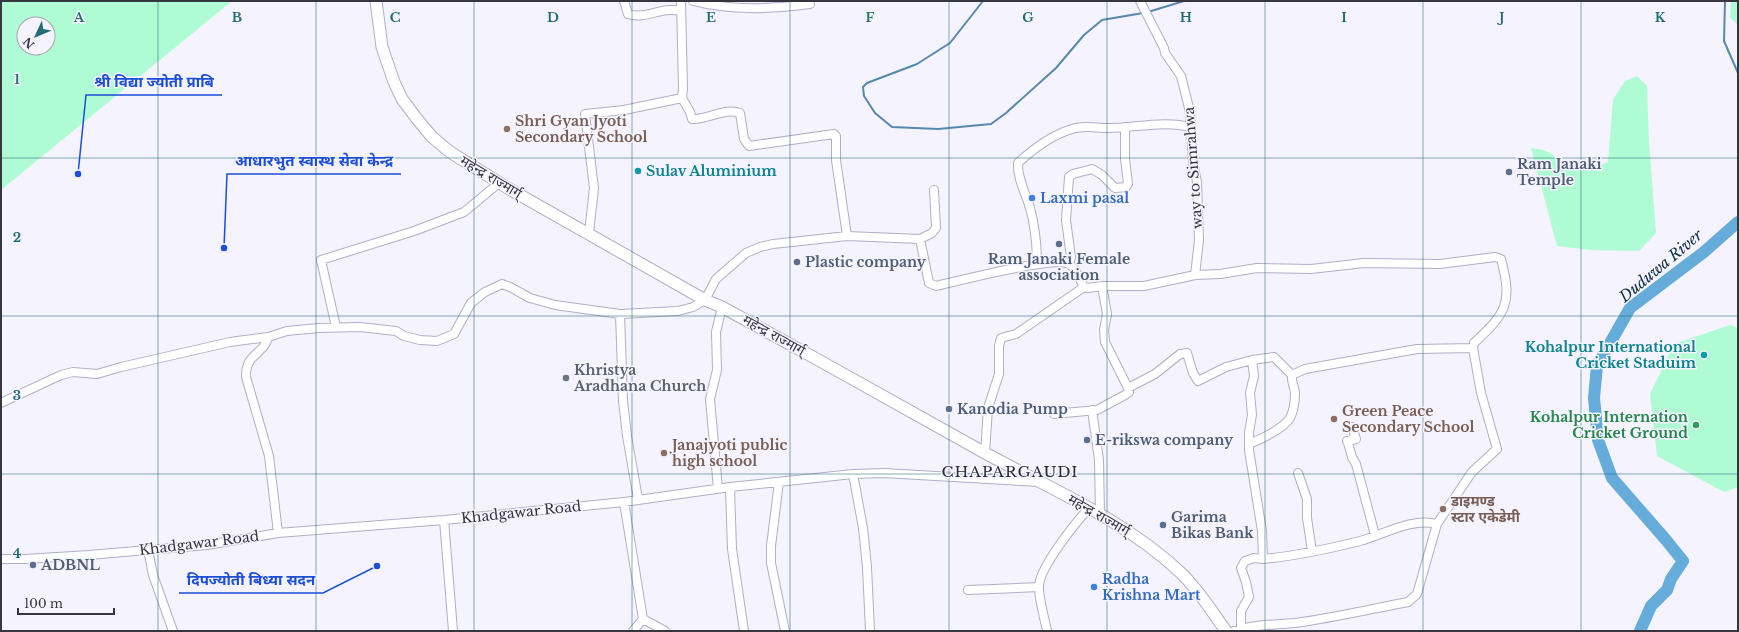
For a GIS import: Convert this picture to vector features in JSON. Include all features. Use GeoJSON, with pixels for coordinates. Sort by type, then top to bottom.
{"type":"FeatureCollection","features":[{"type":"Feature","properties":{"kind":"highway","name":"महेन्द्र राज्मार्ग्"},"geometry":{"type":"LineString","coordinates":[[376,1],[382,47],[394,82],[402,99],[432,137],[450,152],[499,183],[705,300],[722,307],[1120,525],[1145,542],[1183,574],[1226,631]]}},
{"type":"Feature","properties":{"kind":"street"},"geometry":{"type":"LineString","coordinates":[[624,1],[628,14],[636,16],[672,8],[680,11]]}},
{"type":"Feature","properties":{"kind":"street"},"geometry":{"type":"LineString","coordinates":[[681,1],[682,98],[690,112],[692,119],[698,120],[727,112],[740,113],[744,139],[749,146],[834,134],[836,136],[836,160],[847,236]]}},
{"type":"Feature","properties":{"kind":"street"},"geometry":{"type":"LineString","coordinates":[[693,1],[776,8],[810,4]]}},
{"type":"Feature","properties":{"kind":"street","name":"way to Simrahwa"},"geometry":{"type":"LineString","coordinates":[[1140,2],[1164,48],[1165,53],[1181,76],[1188,98],[1192,162],[1197,182],[1198,240],[1195,275]]}},
{"type":"Feature","properties":{"kind":"street"},"geometry":{"type":"LineString","coordinates":[[589,233],[594,188],[585,114],[624,110],[682,98]]}},
{"type":"Feature","properties":{"kind":"street"},"geometry":{"type":"LineString","coordinates":[[1037,264],[1037,249],[1031,210],[1018,172],[1018,163],[1039,145],[1071,129],[1178,123],[1190,127]]}},
{"type":"Feature","properties":{"kind":"street"},"geometry":{"type":"LineString","coordinates":[[1069,264],[1071,257],[1066,220],[1069,177],[1073,174],[1092,169],[1102,175],[1115,188],[1126,187],[1128,184],[1125,159],[1125,127]]}},
{"type":"Feature","properties":{"kind":"street"},"geometry":{"type":"LineString","coordinates":[[336,327],[321,260],[414,231],[464,212],[499,183]]}},
{"type":"Feature","properties":{"kind":"street"},"geometry":{"type":"LineString","coordinates":[[1,403],[61,374],[73,372],[97,374],[230,342],[268,336],[287,331],[336,327],[360,327],[388,330],[420,340],[437,341],[454,334],[471,303],[486,292],[502,284],[530,298],[555,305],[620,314],[678,311],[693,307],[705,300],[716,279],[746,253],[773,244],[847,236],[920,239],[932,233],[936,228],[934,190]]}},
{"type":"Feature","properties":{"kind":"street"},"geometry":{"type":"LineString","coordinates":[[920,239],[929,283],[933,285],[1037,264],[1065,262],[1069,264],[1084,287]]}},
{"type":"Feature","properties":{"kind":"street"},"geometry":{"type":"LineString","coordinates":[[985,452],[988,408],[999,374],[999,346],[1001,338],[1016,334],[1084,287],[1144,286],[1195,275],[1220,274],[1257,268],[1311,269],[1364,263],[1440,264],[1495,257],[1501,259],[1506,284],[1506,305],[1499,317],[1474,343],[1473,348],[1481,393],[1497,449],[1472,472],[1437,524],[1417,594],[1408,602],[1309,621],[1249,626],[1238,630],[1241,611],[1249,597],[1242,568],[1245,561],[1254,558],[1263,559],[1286,557],[1361,541],[1374,535],[1403,526],[1426,522],[1437,524]]}},
{"type":"Feature","properties":{"kind":"street"},"geometry":{"type":"LineString","coordinates":[[1054,414],[1098,410],[1125,396],[1129,392],[1105,342],[1104,330],[1107,314],[1102,286]]}},
{"type":"Feature","properties":{"kind":"street"},"geometry":{"type":"LineString","coordinates":[[718,489],[710,399],[717,370],[716,332],[722,307]]}},
{"type":"Feature","properties":{"kind":"street"},"geometry":{"type":"LineString","coordinates":[[620,314],[623,401],[627,436],[638,499]]}},
{"type":"Feature","properties":{"kind":"street"},"geometry":{"type":"LineString","coordinates":[[268,336],[263,347],[248,362],[246,368],[246,378],[269,456],[278,532]]}},
{"type":"Feature","properties":{"kind":"street"},"geometry":{"type":"LineString","coordinates":[[1292,375],[1305,369],[1417,349],[1473,348]]}},
{"type":"Feature","properties":{"kind":"street"},"geometry":{"type":"LineString","coordinates":[[1128,388],[1155,374],[1180,354],[1187,353],[1193,373],[1198,381],[1226,366],[1274,357],[1292,375]]}},
{"type":"Feature","properties":{"kind":"street"},"geometry":{"type":"LineString","coordinates":[[1252,360],[1254,376],[1250,393],[1252,415],[1249,432],[1249,450],[1262,530],[1263,559]]}},
{"type":"Feature","properties":{"kind":"street"},"geometry":{"type":"LineString","coordinates":[[1250,444],[1272,432],[1289,419],[1293,410],[1295,392],[1291,384],[1292,375]]}},
{"type":"Feature","properties":{"kind":"street"},"geometry":{"type":"LineString","coordinates":[[1092,410],[1099,460],[1100,514]]}},
{"type":"Feature","properties":{"kind":"street"},"geometry":{"type":"LineString","coordinates":[[1352,428],[1356,439],[1347,441],[1356,464],[1374,535]]}},
{"type":"Feature","properties":{"kind":"street","name":"Khadgawar Road"},"geometry":{"type":"LineString","coordinates":[[1,559],[25,559],[207,545],[278,532],[444,520],[624,502],[730,487],[853,474],[884,473],[1041,483]]}},
{"type":"Feature","properties":{"kind":"street"},"geometry":{"type":"LineString","coordinates":[[1298,473],[1307,500],[1307,518],[1312,551]]}},
{"type":"Feature","properties":{"kind":"street"},"geometry":{"type":"LineString","coordinates":[[853,474],[863,528],[867,567],[870,631]]}},
{"type":"Feature","properties":{"kind":"street"},"geometry":{"type":"LineString","coordinates":[[779,482],[771,546],[771,562],[785,631]]}},
{"type":"Feature","properties":{"kind":"street"},"geometry":{"type":"LineString","coordinates":[[730,487],[732,549],[744,631]]}},
{"type":"Feature","properties":{"kind":"street"},"geometry":{"type":"LineString","coordinates":[[624,502],[643,619],[633,631]]}},
{"type":"Feature","properties":{"kind":"street"},"geometry":{"type":"LineString","coordinates":[[1047,631],[1039,587],[1044,568],[1089,508]]}},
{"type":"Feature","properties":{"kind":"street"},"geometry":{"type":"LineString","coordinates":[[444,520],[454,631]]}},
{"type":"Feature","properties":{"kind":"street"},"geometry":{"type":"LineString","coordinates":[[148,550],[153,574],[173,631]]}},
{"type":"Feature","properties":{"kind":"street"},"geometry":{"type":"LineString","coordinates":[[968,590],[1039,587]]}},
{"type":"Feature","properties":{"kind":"street"},"geometry":{"type":"LineString","coordinates":[[643,619],[665,631]]}},
{"type":"Feature","properties":{"kind":"green space"},"geometry":{"type":"Polygon","coordinates":[[[1,1],[232,1],[1,190],[1,1]]]}},
{"type":"Feature","properties":{"kind":"green space"},"geometry":{"type":"Polygon","coordinates":[[[1731,1],[1738,1],[1738,25],[1730,17],[1731,1]]]}},
{"type":"Feature","properties":{"kind":"green space"},"geometry":{"type":"Polygon","coordinates":[[[1637,76],[1647,86],[1649,143],[1656,233],[1639,251],[1590,250],[1557,246],[1531,148],[1546,151],[1553,155],[1560,168],[1592,168],[1608,162],[1613,100],[1625,81],[1637,76]]]}},
{"type":"Feature","properties":{"kind":"green space","name":"Kohalpur Internation Cricket Ground"},"geometry":{"type":"Polygon","coordinates":[[[1730,325],[1738,328],[1738,487],[1724,492],[1657,456],[1650,394],[1674,344],[1730,325]]]}},
{"type":"Feature","properties":{"kind":"waterway"},"geometry":{"type":"LineString","coordinates":[[983,1],[950,43],[917,64],[867,83],[863,87],[864,96],[875,113],[892,127],[938,129],[991,124],[1006,113],[1056,68],[1084,35],[1102,20],[1143,13]]}},
{"type":"Feature","properties":{"kind":"waterway"},"geometry":{"type":"LineString","coordinates":[[1148,12],[1184,1]]}},
{"type":"Feature","properties":{"kind":"waterway"},"geometry":{"type":"LineString","coordinates":[[1725,1],[1724,41],[1738,73]]}},
{"type":"Feature","properties":{"kind":"waterway","name":"Duduwa River"},"geometry":{"type":"LineString","coordinates":[[1640,631],[1651,606],[1667,590],[1671,579],[1683,561],[1612,478],[1598,440],[1594,398],[1597,366],[1630,308],[1704,252],[1738,222]]}},
{"type":"Feature","properties":{"kind":"place","name":"Shri Gyan Jyoti Secondary School"},"geometry":{"type":"Point","coordinates":[507,129]}},
{"type":"Feature","properties":{"kind":"place","name":"Sulav Aluminium"},"geometry":{"type":"Point","coordinates":[638,171]}},
{"type":"Feature","properties":{"kind":"place","name":"Ram Janaki Temple"},"geometry":{"type":"Point","coordinates":[1509,172]}},
{"type":"Feature","properties":{"kind":"place","name":"श्री विद्या ज्योती प्राबि"},"geometry":{"type":"Point","coordinates":[78,174]}},
{"type":"Feature","properties":{"kind":"place","name":"Laxmi pasal"},"geometry":{"type":"Point","coordinates":[1032,198]}},
{"type":"Feature","properties":{"kind":"place","name":"Ram Janaki Female association"},"geometry":{"type":"Point","coordinates":[1059,244]}},
{"type":"Feature","properties":{"kind":"place","name":"आधारभुत स्वास्थ सेवा केन्द्र"},"geometry":{"type":"Point","coordinates":[224,248]}},
{"type":"Feature","properties":{"kind":"place","name":"Plastic company"},"geometry":{"type":"Point","coordinates":[797,262]}},
{"type":"Feature","properties":{"kind":"place","name":"Kohalpur International Cricket Staduim"},"geometry":{"type":"Point","coordinates":[1704,355]}},
{"type":"Feature","properties":{"kind":"place","name":"Khristya Aradhana Church"},"geometry":{"type":"Point","coordinates":[566,378]}},
{"type":"Feature","properties":{"kind":"place","name":"Kanodia Pump"},"geometry":{"type":"Point","coordinates":[949,409]}},
{"type":"Feature","properties":{"kind":"place","name":"Green Peace Secondary School"},"geometry":{"type":"Point","coordinates":[1334,419]}},
{"type":"Feature","properties":{"kind":"place","name":"Kohalpur Internation Cricket Ground"},"geometry":{"type":"Point","coordinates":[1696,425]}},
{"type":"Feature","properties":{"kind":"place","name":"E-rikswa company"},"geometry":{"type":"Point","coordinates":[1087,440]}},
{"type":"Feature","properties":{"kind":"place","name":"Janajyoti public high school"},"geometry":{"type":"Point","coordinates":[664,453]}},
{"type":"Feature","properties":{"kind":"place","name":"डाइमण्ड स्टार एकेडेमी"},"geometry":{"type":"Point","coordinates":[1443,509]}},
{"type":"Feature","properties":{"kind":"place","name":"Garima Bikas Bank"},"geometry":{"type":"Point","coordinates":[1163,525]}},
{"type":"Feature","properties":{"kind":"place","name":"ADBNL"},"geometry":{"type":"Point","coordinates":[33,565]}},
{"type":"Feature","properties":{"kind":"place","name":"दिपज्योती बिध्या सदन"},"geometry":{"type":"Point","coordinates":[377,566]}},
{"type":"Feature","properties":{"kind":"place","name":"Radha Krishna Mart"},"geometry":{"type":"Point","coordinates":[1094,587]}},
{"type":"Feature","properties":{"kind":"district","name":"CHAPARGAUDI"},"geometry":{"type":"Point","coordinates":[1010,472]}}]}
